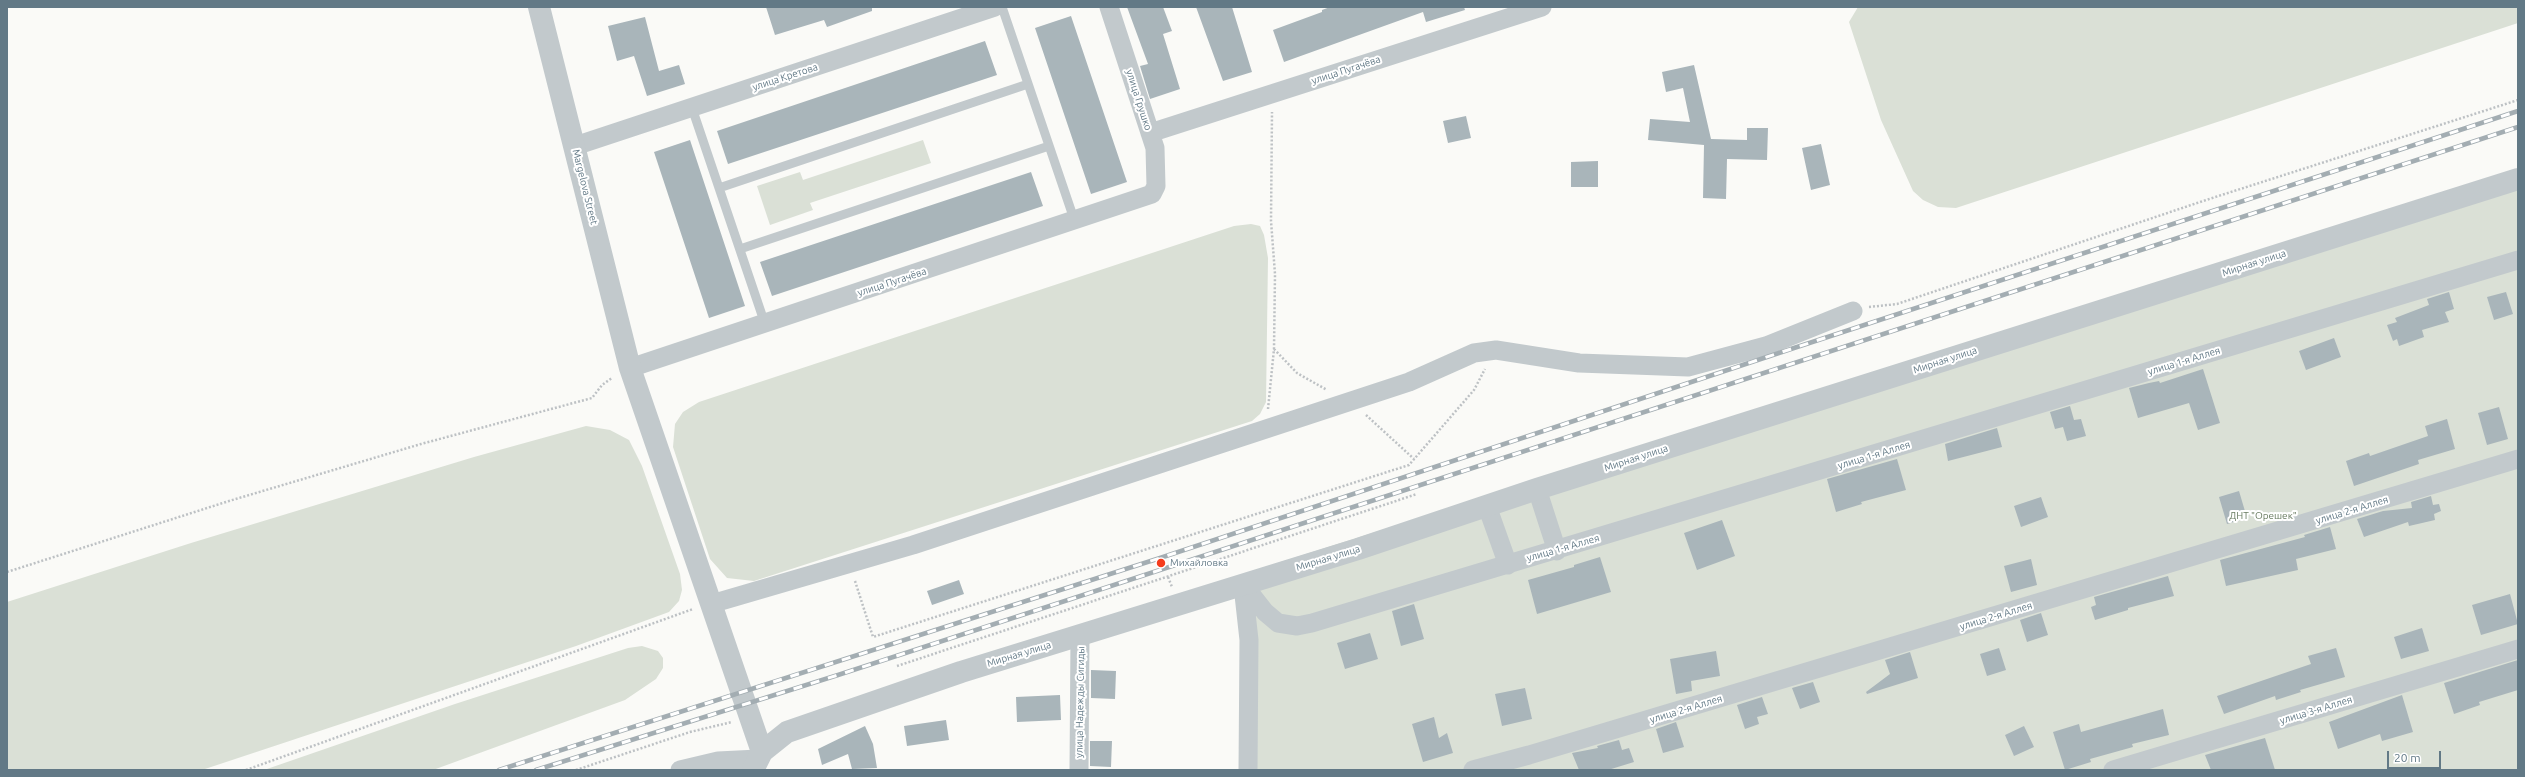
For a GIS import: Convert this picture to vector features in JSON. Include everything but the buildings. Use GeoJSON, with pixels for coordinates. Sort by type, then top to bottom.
{"type":"FeatureCollection","features":[{"type":"Feature","properties":{"kind":"street","name":"Margelova Street"},"geometry":{"type":"LineString","coordinates":[[539,7],[630,368],[751,717],[758,760]]}},
{"type":"Feature","properties":{"kind":"street","name":"улица Кретова"},"geometry":{"type":"LineString","coordinates":[[575,146],[995,7]]}},
{"type":"Feature","properties":{"kind":"street","name":"улица Грушко"},"geometry":{"type":"LineString","coordinates":[[1109,7],[1150,133],[1156,160],[1156,186],[1152,194]]}},
{"type":"Feature","properties":{"kind":"street","name":"улица Пугачёва"},"geometry":{"type":"LineString","coordinates":[[1150,133],[1542,7]]}},
{"type":"Feature","properties":{"kind":"street","name":"Мирная улица"},"geometry":{"type":"LineString","coordinates":[[758,760],[787,732],[960,672],[1358,549],[1537,489],[2518,179]]}},
{"type":"Feature","properties":{"kind":"street","name":"улица Пугачёва"},"geometry":{"type":"LineString","coordinates":[[630,368],[1074,222],[1152,194]]}},
{"type":"Feature","properties":{"kind":"street","name":"улица 1-я Аллея"},"geometry":{"type":"LineString","coordinates":[[1243,584],[1271,618],[1278,623],[1297,626],[1556,551],[2518,260]]}},
{"type":"Feature","properties":{"kind":"street"},"geometry":{"type":"LineString","coordinates":[[711,604],[913,545],[1265,428],[1409,382],[1474,353],[1496,350],[1579,363],[1688,367],[1766,346],[1853,311]]}},
{"type":"Feature","properties":{"kind":"street","name":"улица 2-я Аллея"},"geometry":{"type":"LineString","coordinates":[[1473,770],[1568,744],[2518,459]]}},
{"type":"Feature","properties":{"kind":"street"},"geometry":{"type":"LineString","coordinates":[[1537,489],[1556,551]]}},
{"type":"Feature","properties":{"kind":"street"},"geometry":{"type":"LineString","coordinates":[[1487,506],[1508,565]]}},
{"type":"Feature","properties":{"kind":"street"},"geometry":{"type":"LineString","coordinates":[[1243,584],[1249,640],[1248,770]]}},
{"type":"Feature","properties":{"kind":"street","name":"улица Надежды Сигиды"},"geometry":{"type":"LineString","coordinates":[[1079,770],[1080,635]]}},
{"type":"Feature","properties":{"kind":"street","name":"улица 3-я Аллея"},"geometry":{"type":"LineString","coordinates":[[2113,770],[2518,649]]}},
{"type":"Feature","properties":{"kind":"street"},"geometry":{"type":"LineString","coordinates":[[680,770],[718,761],[758,760]]}},
{"type":"Feature","properties":{"kind":"lane"},"geometry":{"type":"LineString","coordinates":[[1002,7],[1074,222]]}},
{"type":"Feature","properties":{"kind":"lane"},"geometry":{"type":"LineString","coordinates":[[719,188],[1028,84]]}},
{"type":"Feature","properties":{"kind":"lane"},"geometry":{"type":"LineString","coordinates":[[692,108],[765,324]]}},
{"type":"Feature","properties":{"kind":"lane"},"geometry":{"type":"LineString","coordinates":[[740,249],[1049,146]]}},
{"type":"Feature","properties":{"kind":"path"},"geometry":{"type":"LineString","coordinates":[[1265,428],[1274,349],[1275,274],[1271,221],[1273,94]]}},
{"type":"Feature","properties":{"kind":"path"},"geometry":{"type":"LineString","coordinates":[[1853,311],[1897,304],[2214,198],[2518,100]]}},
{"type":"Feature","properties":{"kind":"path"},"geometry":{"type":"LineString","coordinates":[[1274,349],[1298,373],[1350,401],[1414,459]]}},
{"type":"Feature","properties":{"kind":"path"},"geometry":{"type":"LineString","coordinates":[[849,563],[873,637],[1409,465],[1474,390],[1496,350]]}},
{"type":"Feature","properties":{"kind":"path"},"geometry":{"type":"LineString","coordinates":[[7,572],[303,479],[421,444],[592,398],[602,385],[630,368]]}},
{"type":"Feature","properties":{"kind":"path"},"geometry":{"type":"LineString","coordinates":[[897,666],[1417,494]]}},
{"type":"Feature","properties":{"kind":"path"},"geometry":{"type":"LineString","coordinates":[[246,770],[711,604]]}},
{"type":"Feature","properties":{"kind":"path"},"geometry":{"type":"LineString","coordinates":[[576,770],[690,732],[751,717]]}},
{"type":"Feature","properties":{"kind":"green space"},"geometry":{"type":"Polygon","coordinates":[[[1858,7],[2518,7],[2518,23],[1956,208],[1938,207],[1923,200],[1913,191],[1881,120],[1849,22],[1858,7]]]}},
{"type":"Feature","properties":{"kind":"green space"},"geometry":{"type":"Polygon","coordinates":[[[923,140],[931,163],[810,203],[813,210],[770,225],[757,186],[800,172],[803,180],[923,140]]]}},
{"type":"Feature","properties":{"kind":"green space","name":"ДНТ \"Орешек\""},"geometry":{"type":"Polygon","coordinates":[[[2518,169],[2518,770],[1246,770],[1243,574],[2518,169]]]}},
{"type":"Feature","properties":{"kind":"green space"},"geometry":{"type":"Polygon","coordinates":[[[1251,224],[1260,226],[1264,235],[1268,258],[1266,402],[1260,414],[1252,421],[754,581],[727,578],[710,559],[673,447],[675,424],[683,412],[699,402],[1234,226],[1251,224]]]}},
{"type":"Feature","properties":{"kind":"green space"},"geometry":{"type":"Polygon","coordinates":[[[586,426],[610,430],[629,440],[642,466],[680,574],[682,590],[679,601],[669,612],[576,646],[202,770],[7,770],[7,602],[191,543],[474,457],[586,426]]]}},
{"type":"Feature","properties":{"kind":"green space"},"geometry":{"type":"Polygon","coordinates":[[[642,646],[658,651],[663,658],[663,668],[656,679],[625,700],[433,770],[264,770],[455,704],[628,648],[642,646]]]}},
{"type":"Feature","properties":{"kind":"railway"},"geometry":{"type":"LineString","coordinates":[[499,770],[1160,558],[1794,348],[2518,111]]}},
{"type":"Feature","properties":{"kind":"railway"},"geometry":{"type":"LineString","coordinates":[[536,770],[838,675],[2518,127]]}},
{"type":"Feature","properties":{"kind":"place","name":"Михайловка"},"geometry":{"type":"Point","coordinates":[1161,563]}}]}
